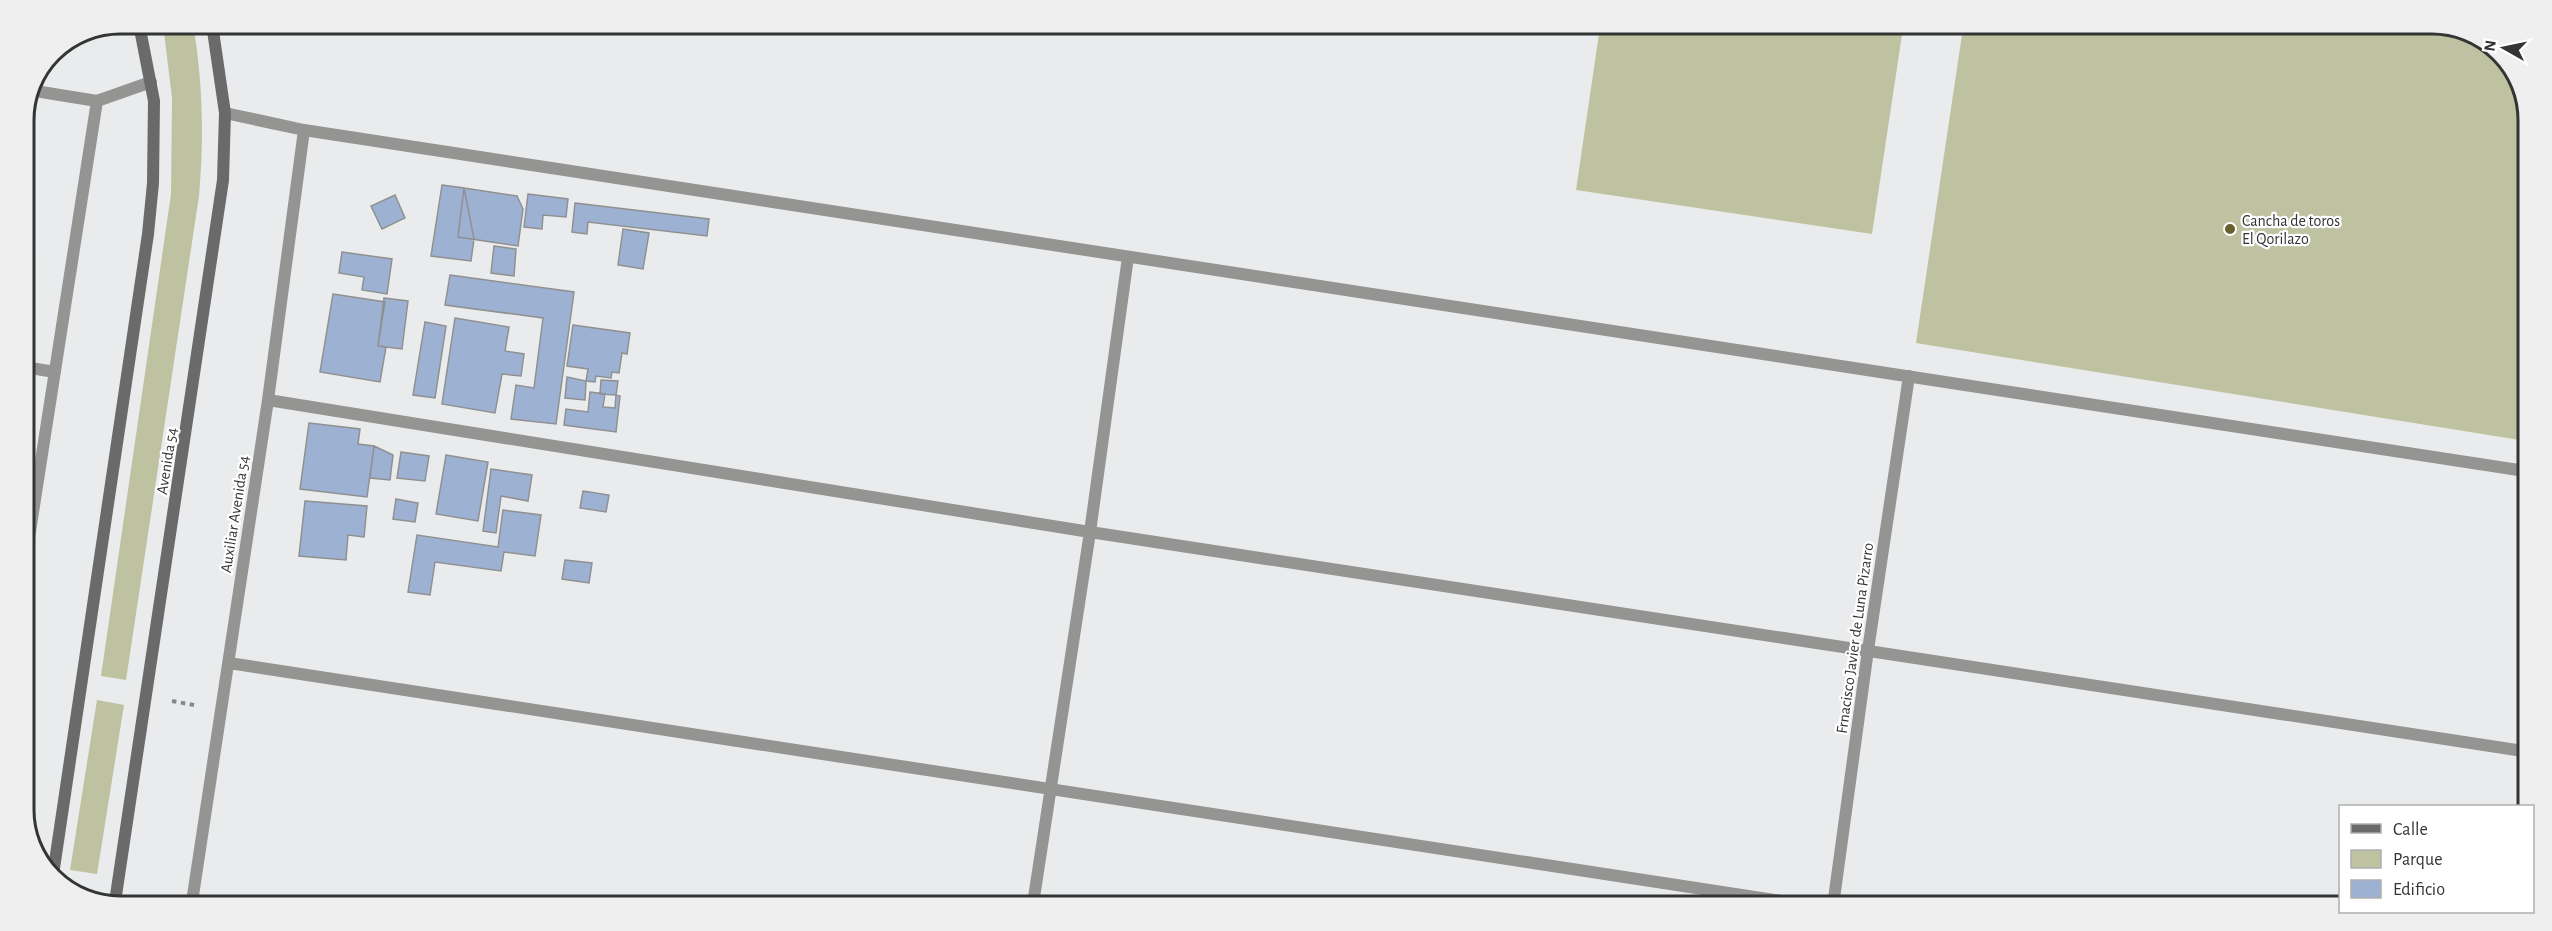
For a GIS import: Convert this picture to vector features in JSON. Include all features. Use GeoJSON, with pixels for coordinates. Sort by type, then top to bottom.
{"type":"FeatureCollection","features":[{"type":"Feature","properties":{"kind":"main road"},"geometry":{"type":"LineString","coordinates":[[54,865],[148,234],[153,183],[154,101],[141,34]]}},
{"type":"Feature","properties":{"kind":"main road","name":"Avenida 54"},"geometry":{"type":"LineString","coordinates":[[116,896],[224,180],[225,112],[214,34]]}},
{"type":"Feature","properties":{"kind":"street"},"geometry":{"type":"LineString","coordinates":[[40,92],[97,101],[151,82]]}},
{"type":"Feature","properties":{"kind":"street"},"geometry":{"type":"LineString","coordinates":[[35,503],[97,101]]}},
{"type":"Feature","properties":{"kind":"street"},"geometry":{"type":"LineString","coordinates":[[225,112],[304,130],[2518,470]]}},
{"type":"Feature","properties":{"kind":"street","name":"Auxiliar Avenida 54"},"geometry":{"type":"LineString","coordinates":[[193,896],[268,400],[304,130]]}},
{"type":"Feature","properties":{"kind":"street"},"geometry":{"type":"LineString","coordinates":[[1034,896],[1090,532],[1128,257]]}},
{"type":"Feature","properties":{"kind":"street"},"geometry":{"type":"LineString","coordinates":[[34,369],[55,372]]}},
{"type":"Feature","properties":{"kind":"street","name":"Frnacisco Javier de Luna Pizarro"},"geometry":{"type":"LineString","coordinates":[[1834,896],[1909,376]]}},
{"type":"Feature","properties":{"kind":"street"},"geometry":{"type":"LineString","coordinates":[[268,400],[1090,532],[2518,750]]}},
{"type":"Feature","properties":{"kind":"street"},"geometry":{"type":"LineString","coordinates":[[229,663],[1748,896]]}},
{"type":"Feature","properties":{"kind":"path"},"geometry":{"type":"LineString","coordinates":[[171,701],[204,706]]}},
{"type":"Feature","properties":{"kind":"green space"},"geometry":{"type":"Polygon","coordinates":[[[164,34],[194,34],[201,89],[199,196],[126,680],[101,676],[171,194],[172,98],[164,34]]]}},
{"type":"Feature","properties":{"kind":"green space"},"geometry":{"type":"Polygon","coordinates":[[[1599,34],[1902,34],[1872,234],[1576,190],[1599,34]]]}},
{"type":"Feature","properties":{"kind":"green space","name":"Cancha de toros El Qorilazo"},"geometry":{"type":"Polygon","coordinates":[[[1962,34],[2431,34],[2459,39],[2474,46],[2474,78],[2506,78],[2515,98],[2517,115],[2517,440],[1916,343],[1962,34]]]}},
{"type":"Feature","properties":{"kind":"green space"},"geometry":{"type":"Polygon","coordinates":[[[97,700],[124,705],[97,874],[70,870],[97,700]]]}},
{"type":"Feature","properties":{"kind":"building"},"geometry":{"type":"Polygon","coordinates":[[[442,185],[464,188],[474,239],[471,261],[431,256],[442,185]]]}},
{"type":"Feature","properties":{"kind":"building"},"geometry":{"type":"Polygon","coordinates":[[[464,188],[517,196],[523,209],[518,246],[458,237],[464,188]]]}},
{"type":"Feature","properties":{"kind":"building"},"geometry":{"type":"Polygon","coordinates":[[[528,194],[568,199],[566,217],[543,215],[542,229],[524,227],[528,194]]]}},
{"type":"Feature","properties":{"kind":"building"},"geometry":{"type":"Polygon","coordinates":[[[395,195],[405,218],[382,229],[371,206],[395,195]]]}},
{"type":"Feature","properties":{"kind":"building"},"geometry":{"type":"Polygon","coordinates":[[[575,203],[709,219],[707,236],[588,222],[587,234],[572,232],[575,203]]]}},
{"type":"Feature","properties":{"kind":"building"},"geometry":{"type":"Polygon","coordinates":[[[623,229],[649,233],[643,269],[618,265],[623,229]]]}},
{"type":"Feature","properties":{"kind":"building"},"geometry":{"type":"Polygon","coordinates":[[[494,246],[516,249],[514,276],[491,273],[494,246]]]}},
{"type":"Feature","properties":{"kind":"building"},"geometry":{"type":"Polygon","coordinates":[[[342,252],[392,259],[387,294],[362,290],[364,277],[339,273],[342,252]]]}},
{"type":"Feature","properties":{"kind":"building"},"geometry":{"type":"Polygon","coordinates":[[[450,275],[574,292],[556,424],[511,419],[516,385],[534,388],[543,318],[445,305],[450,275]]]}},
{"type":"Feature","properties":{"kind":"building"},"geometry":{"type":"Polygon","coordinates":[[[333,294],[385,302],[378,346],[386,347],[380,382],[320,372],[333,294]]]}},
{"type":"Feature","properties":{"kind":"building"},"geometry":{"type":"Polygon","coordinates":[[[384,298],[408,301],[402,349],[378,346],[384,298]]]}},
{"type":"Feature","properties":{"kind":"building"},"geometry":{"type":"Polygon","coordinates":[[[455,318],[509,327],[505,351],[524,354],[521,376],[502,374],[495,413],[442,404],[455,318]]]}},
{"type":"Feature","properties":{"kind":"building"},"geometry":{"type":"Polygon","coordinates":[[[425,322],[446,326],[435,398],[413,395],[425,322]]]}},
{"type":"Feature","properties":{"kind":"building"},"geometry":{"type":"Polygon","coordinates":[[[573,325],[630,333],[627,354],[622,353],[619,373],[612,372],[611,378],[596,376],[595,382],[586,381],[588,369],[567,366],[573,325]]]}},
{"type":"Feature","properties":{"kind":"building"},"geometry":{"type":"Polygon","coordinates":[[[567,377],[586,381],[585,400],[565,398],[567,377]]]}},
{"type":"Feature","properties":{"kind":"building"},"geometry":{"type":"Polygon","coordinates":[[[601,380],[618,381],[616,395],[600,394],[601,380]]]}},
{"type":"Feature","properties":{"kind":"building"},"geometry":{"type":"Polygon","coordinates":[[[590,392],[605,394],[603,407],[615,408],[616,395],[620,396],[616,432],[564,425],[566,409],[588,412],[590,392]]]}},
{"type":"Feature","properties":{"kind":"building"},"geometry":{"type":"Polygon","coordinates":[[[309,423],[360,429],[358,444],[374,446],[367,497],[300,489],[309,423]]]}},
{"type":"Feature","properties":{"kind":"building"},"geometry":{"type":"Polygon","coordinates":[[[374,446],[393,455],[390,480],[370,478],[374,446]]]}},
{"type":"Feature","properties":{"kind":"building"},"geometry":{"type":"Polygon","coordinates":[[[401,452],[429,456],[425,481],[397,478],[401,452]]]}},
{"type":"Feature","properties":{"kind":"building"},"geometry":{"type":"Polygon","coordinates":[[[446,455],[488,462],[478,521],[436,514],[446,455]]]}},
{"type":"Feature","properties":{"kind":"building"},"geometry":{"type":"Polygon","coordinates":[[[491,469],[532,475],[528,501],[501,496],[496,533],[483,531],[491,469]]]}},
{"type":"Feature","properties":{"kind":"building"},"geometry":{"type":"Polygon","coordinates":[[[583,491],[609,495],[606,512],[580,508],[583,491]]]}},
{"type":"Feature","properties":{"kind":"building"},"geometry":{"type":"Polygon","coordinates":[[[396,499],[418,503],[415,522],[393,519],[396,499]]]}},
{"type":"Feature","properties":{"kind":"building"},"geometry":{"type":"Polygon","coordinates":[[[305,501],[367,506],[364,537],[348,535],[346,560],[299,556],[305,501]]]}},
{"type":"Feature","properties":{"kind":"building"},"geometry":{"type":"Polygon","coordinates":[[[503,510],[541,515],[535,556],[504,552],[501,571],[435,562],[430,595],[408,592],[417,535],[498,547],[503,510]]]}},
{"type":"Feature","properties":{"kind":"building"},"geometry":{"type":"Polygon","coordinates":[[[565,560],[592,563],[589,583],[562,579],[565,560]]]}},
{"type":"Feature","properties":{"kind":"place","name":"Cancha de toros El Qorilazo"},"geometry":{"type":"Point","coordinates":[2230,229]}}]}
